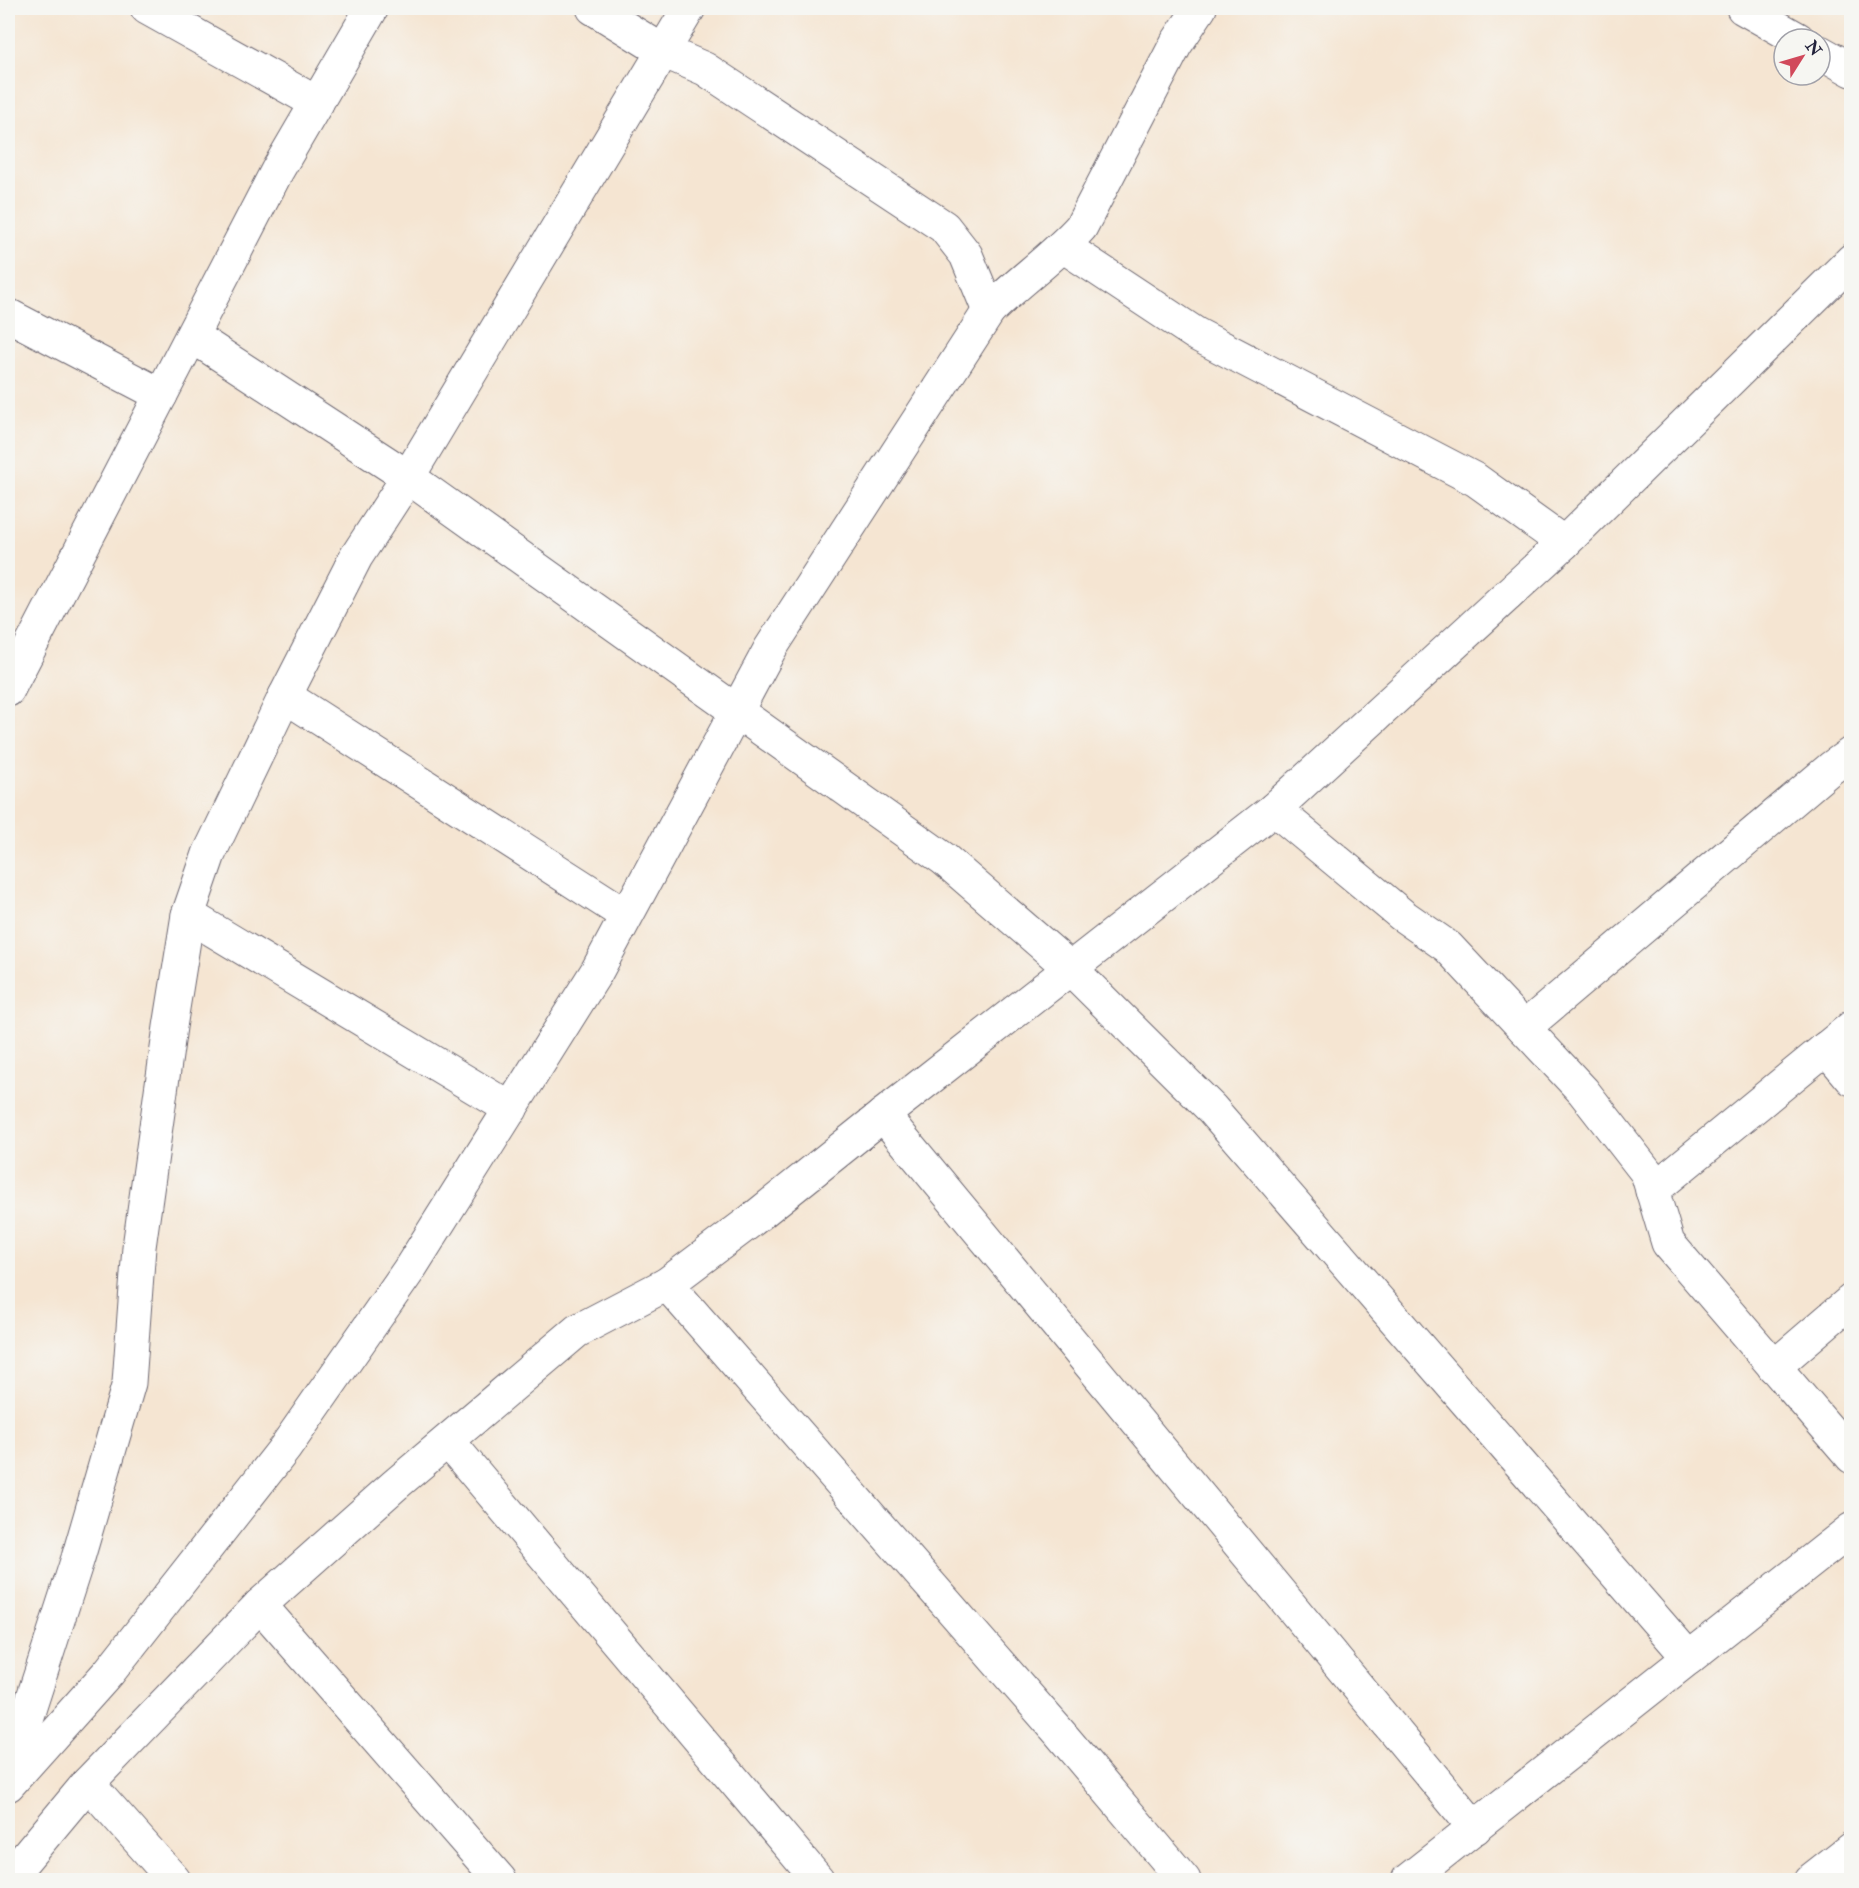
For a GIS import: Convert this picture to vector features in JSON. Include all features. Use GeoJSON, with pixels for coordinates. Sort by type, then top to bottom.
{"type":"FeatureCollection","features":[{"type":"Feature","properties":{"kind":"street"},"geometry":{"type":"LineString","coordinates":[[147,8],[317,103]]}},
{"type":"Feature","properties":{"kind":"street"},"geometry":{"type":"LineString","coordinates":[[8,690],[277,171],[372,8]]}},
{"type":"Feature","properties":{"kind":"street"},"geometry":{"type":"LineString","coordinates":[[593,8],[663,51],[705,69],[944,227],[966,255],[989,310]]}},
{"type":"Feature","properties":{"kind":"street"},"geometry":{"type":"LineString","coordinates":[[8,1775],[78,1558],[129,1383],[139,1247],[154,1132],[188,915],[209,854],[285,696],[356,557],[408,477],[689,8]]}},
{"type":"Feature","properties":{"kind":"street"},"geometry":{"type":"LineString","coordinates":[[8,1785],[109,1672],[285,1448],[409,1270],[597,971],[770,649],[989,310],[1064,246],[1082,227],[1176,44],[1200,8]]}},
{"type":"Feature","properties":{"kind":"street"},"geometry":{"type":"LineString","coordinates":[[1743,8],[1777,27]]}},
{"type":"Feature","properties":{"kind":"street"},"geometry":{"type":"LineString","coordinates":[[1832,59],[1851,70]]}},
{"type":"Feature","properties":{"kind":"street"},"geometry":{"type":"LineString","coordinates":[[1064,246],[1196,334],[1476,480],[1564,543]]}},
{"type":"Feature","properties":{"kind":"street"},"geometry":{"type":"LineString","coordinates":[[8,1879],[88,1783],[260,1605],[577,1331],[667,1284],[752,1220],[883,1114],[1274,809],[1564,543],[1851,260]]}},
{"type":"Feature","properties":{"kind":"street"},"geometry":{"type":"LineString","coordinates":[[8,315],[161,395]]}},
{"type":"Feature","properties":{"kind":"street"},"geometry":{"type":"LineString","coordinates":[[192,336],[408,477],[944,859],[1070,968],[1212,1109],[1689,1658]]}},
{"type":"Feature","properties":{"kind":"street"},"geometry":{"type":"LineString","coordinates":[[285,696],[627,915]]}},
{"type":"Feature","properties":{"kind":"street"},"geometry":{"type":"LineString","coordinates":[[1524,1028],[1851,753]]}},
{"type":"Feature","properties":{"kind":"street"},"geometry":{"type":"LineString","coordinates":[[1274,809],[1402,915],[1448,947],[1583,1091],[1647,1173],[1668,1243],[1851,1457]]}},
{"type":"Feature","properties":{"kind":"street"},"geometry":{"type":"LineString","coordinates":[[188,915],[511,1109]]}},
{"type":"Feature","properties":{"kind":"street"},"geometry":{"type":"LineString","coordinates":[[1652,1191],[1851,1027]]}},
{"type":"Feature","properties":{"kind":"street"},"geometry":{"type":"LineString","coordinates":[[1826,1048],[1851,1079]]}},
{"type":"Feature","properties":{"kind":"street"},"geometry":{"type":"LineString","coordinates":[[883,1114],[1474,1828]]}},
{"type":"Feature","properties":{"kind":"street"},"geometry":{"type":"LineString","coordinates":[[667,1284],[1050,1722],[1184,1881]]}},
{"type":"Feature","properties":{"kind":"street"},"geometry":{"type":"LineString","coordinates":[[1774,1367],[1851,1300]]}},
{"type":"Feature","properties":{"kind":"street"},"geometry":{"type":"LineString","coordinates":[[448,1441],[818,1881]]}},
{"type":"Feature","properties":{"kind":"street"},"geometry":{"type":"LineString","coordinates":[[1408,1881],[1851,1529]]}},
{"type":"Feature","properties":{"kind":"street"},"geometry":{"type":"LineString","coordinates":[[260,1605],[500,1881]]}},
{"type":"Feature","properties":{"kind":"street"},"geometry":{"type":"LineString","coordinates":[[88,1783],[174,1881]]}},
{"type":"Feature","properties":{"kind":"street"},"geometry":{"type":"LineString","coordinates":[[1811,1881],[1851,1848]]}}]}
